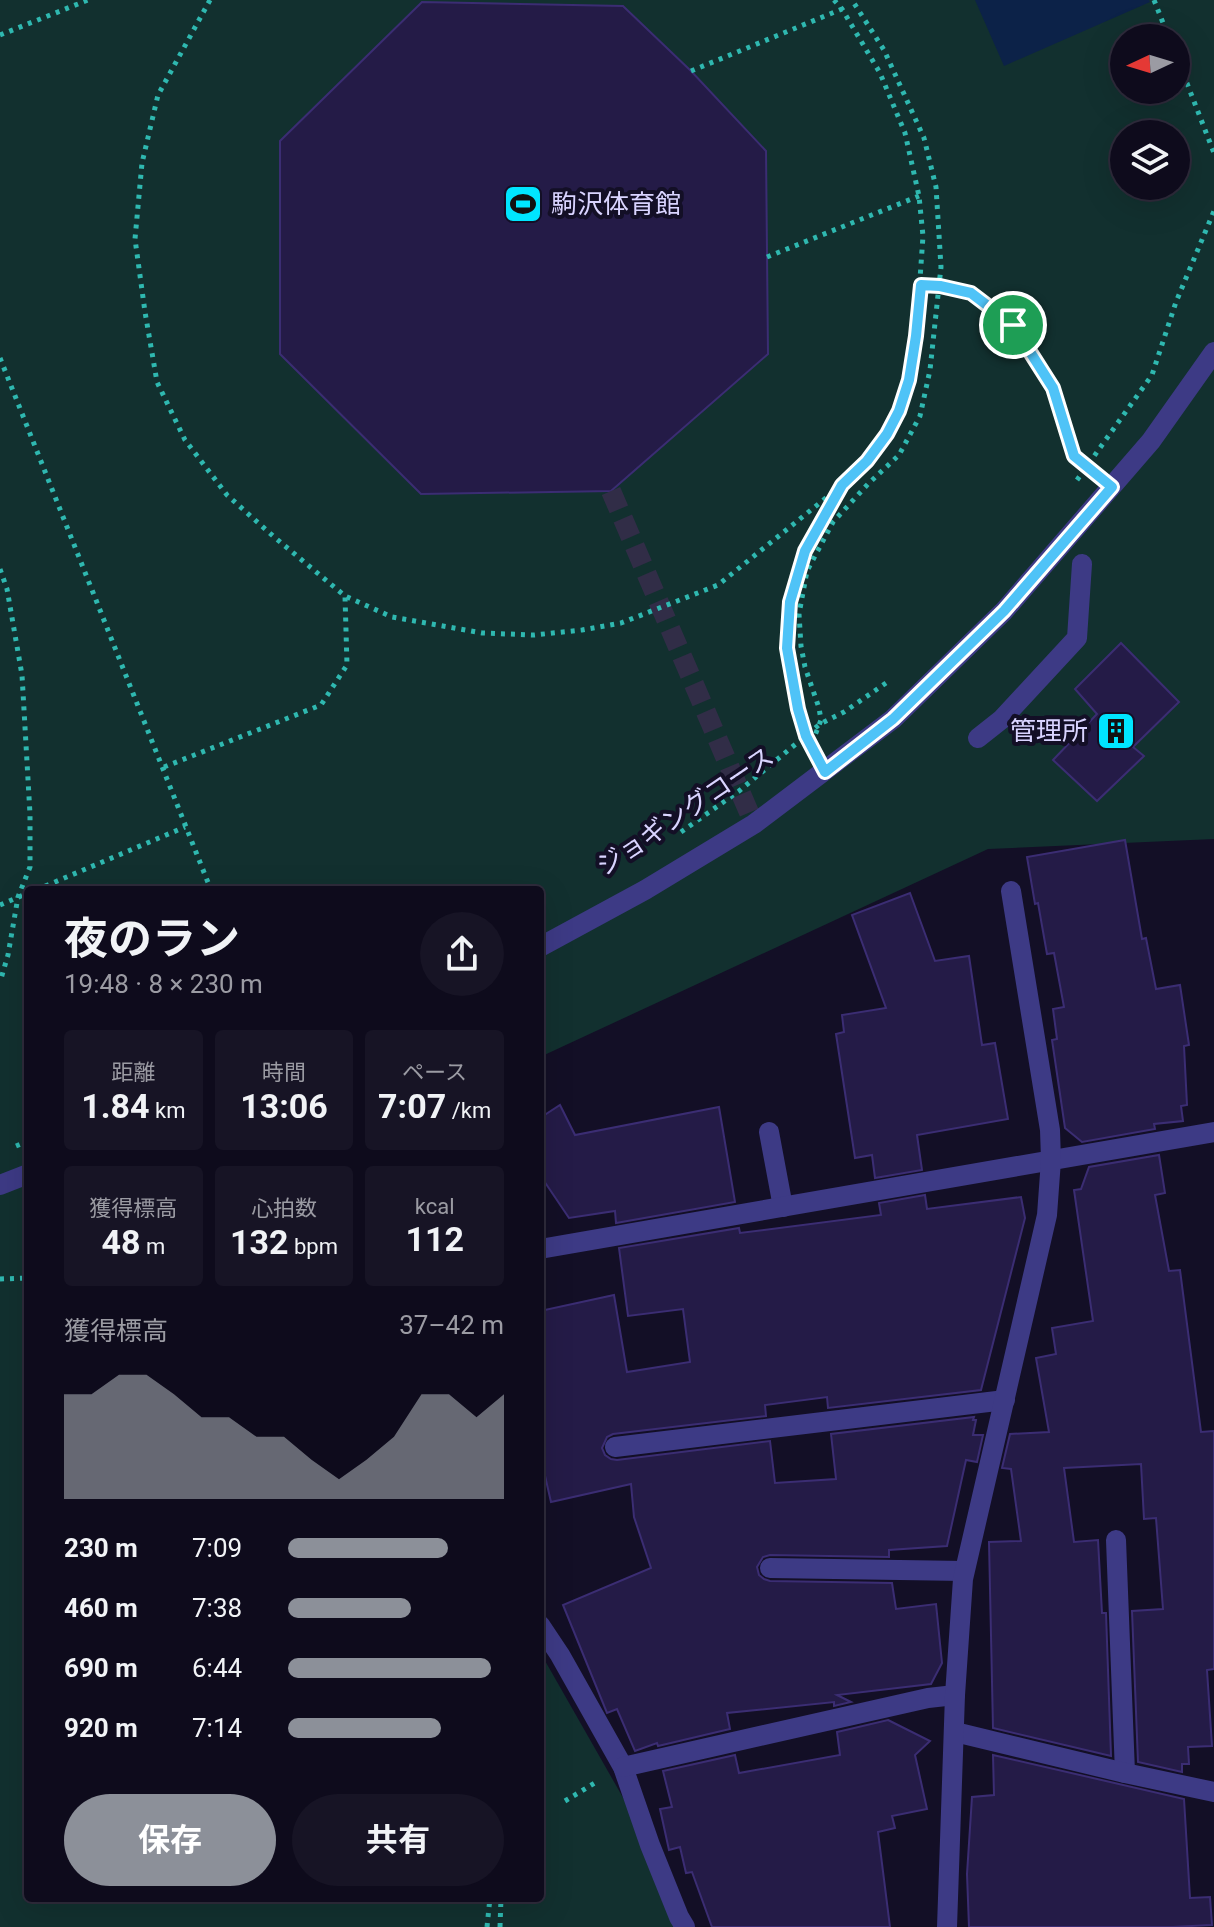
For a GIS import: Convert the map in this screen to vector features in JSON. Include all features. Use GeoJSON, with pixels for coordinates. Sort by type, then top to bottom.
{"type":"FeatureCollection","features":[{"type":"Feature","properties":{"kind":"street"},"geometry":{"type":"LineString","coordinates":[[544,945],[645,890],[754,824],[893,719],[1004,611],[1151,441],[1214,352]]}},
{"type":"Feature","properties":{"kind":"street"},"geometry":{"type":"LineString","coordinates":[[978,738],[1002,719],[1077,638],[1082,564]]}},
{"type":"Feature","properties":{"kind":"street"},"geometry":{"type":"LineString","coordinates":[[947,1927],[955,1695],[964,1571],[1047,1215],[1051,1160],[1050,1130],[1011,891]]}},
{"type":"Feature","properties":{"kind":"street"},"geometry":{"type":"LineString","coordinates":[[769,1132],[783,1207]]}},
{"type":"Feature","properties":{"kind":"street"},"geometry":{"type":"LineString","coordinates":[[544,1248],[1214,1132]]}},
{"type":"Feature","properties":{"kind":"street"},"geometry":{"type":"LineString","coordinates":[[0,1185],[24,1176]]}},
{"type":"Feature","properties":{"kind":"street"},"geometry":{"type":"LineString","coordinates":[[615,1447],[1005,1400]]}},
{"type":"Feature","properties":{"kind":"street"},"geometry":{"type":"LineString","coordinates":[[1116,1540],[1125,1773]]}},
{"type":"Feature","properties":{"kind":"street"},"geometry":{"type":"LineString","coordinates":[[770,1568],[964,1571]]}},
{"type":"Feature","properties":{"kind":"street"},"geometry":{"type":"LineString","coordinates":[[544,1631],[623,1767],[650,1845],[685,1927]]}},
{"type":"Feature","properties":{"kind":"street"},"geometry":{"type":"LineString","coordinates":[[623,1767],[928,1698],[955,1695]]}},
{"type":"Feature","properties":{"kind":"street"},"geometry":{"type":"LineString","coordinates":[[955,1732],[1214,1792]]}},
{"type":"Feature","properties":{"kind":"path"},"geometry":{"type":"LineString","coordinates":[[0,35],[88,0]]}},
{"type":"Feature","properties":{"kind":"path"},"geometry":{"type":"LineString","coordinates":[[210,0],[158,95],[142,163],[135,239],[157,382],[185,440],[227,495],[345,596],[392,617],[482,633],[534,635],[621,623],[718,585],[842,485],[867,461],[899,411],[909,380],[921,285],[923,236],[919,196],[905,133],[880,73],[834,0]]}},
{"type":"Feature","properties":{"kind":"path"},"geometry":{"type":"LineString","coordinates":[[820,724],[819,708],[805,667],[799,614],[807,571],[833,522],[899,455],[920,416],[930,370],[941,267],[936,187],[924,138],[884,50],[852,0]]}},
{"type":"Feature","properties":{"kind":"path"},"geometry":{"type":"LineString","coordinates":[[1154,0],[1163,24]]}},
{"type":"Feature","properties":{"kind":"path"},"geometry":{"type":"LineString","coordinates":[[691,71],[842,9]]}},
{"type":"Feature","properties":{"kind":"path"},"geometry":{"type":"LineString","coordinates":[[1190,91],[1214,153]]}},
{"type":"Feature","properties":{"kind":"path"},"geometry":{"type":"LineString","coordinates":[[767,257],[919,196]]}},
{"type":"Feature","properties":{"kind":"path"},"geometry":{"type":"LineString","coordinates":[[1077,480],[1152,375],[1176,302],[1214,211]]}},
{"type":"Feature","properties":{"kind":"path"},"geometry":{"type":"LineString","coordinates":[[921,285],[971,293],[1013,325],[1053,388],[1074,456],[1112,487]]}},
{"type":"Feature","properties":{"kind":"path"},"geometry":{"type":"LineString","coordinates":[[0,358],[209,886]]}},
{"type":"Feature","properties":{"kind":"path"},"geometry":{"type":"LineString","coordinates":[[825,772],[806,736],[787,648],[790,602],[805,551],[842,485]]}},
{"type":"Feature","properties":{"kind":"path"},"geometry":{"type":"LineString","coordinates":[[0,569],[7,589],[22,675],[30,867],[18,897],[0,982]]}},
{"type":"Feature","properties":{"kind":"path"},"geometry":{"type":"LineString","coordinates":[[164,767],[321,705],[347,665],[345,596]]}},
{"type":"Feature","properties":{"kind":"path"},"geometry":{"type":"LineString","coordinates":[[675,836],[739,791],[820,724],[844,712],[892,678]]}},
{"type":"Feature","properties":{"kind":"path","name":"ジョギングコース"},"geometry":{"type":"LineString","coordinates":[[811,745],[820,724]]}},
{"type":"Feature","properties":{"kind":"path"},"geometry":{"type":"LineString","coordinates":[[45,886],[185,827]]}},
{"type":"Feature","properties":{"kind":"path"},"geometry":{"type":"LineString","coordinates":[[0,905],[24,895]]}},
{"type":"Feature","properties":{"kind":"path"},"geometry":{"type":"LineString","coordinates":[[0,1279],[24,1278]]}},
{"type":"Feature","properties":{"kind":"path"},"geometry":{"type":"LineString","coordinates":[[565,1801],[623,1767]]}},
{"type":"Feature","properties":{"kind":"path"},"geometry":{"type":"LineString","coordinates":[[487,1927],[490,1902]]}},
{"type":"Feature","properties":{"kind":"path"},"geometry":{"type":"LineString","coordinates":[[500,1927],[501,1902]]}},
{"type":"Feature","properties":{"kind":"green space"},"geometry":{"type":"Polygon","coordinates":[[[0,0],[1214,0],[1214,839],[988,849],[544,1055],[544,886],[24,886],[24,1902],[544,1902],[544,1659],[650,1845],[683,1927],[0,1927],[0,0]]]}},
{"type":"Feature","properties":{"kind":"water"},"geometry":{"type":"Polygon","coordinates":[[[975,0],[1149,0],[1150,2],[1004,66],[975,0]]]}},
{"type":"Feature","properties":{"kind":"building","name":"駒沢体育館"},"geometry":{"type":"Polygon","coordinates":[[[422,2],[623,6],[691,71],[766,151],[768,354],[611,491],[421,494],[280,354],[280,141],[422,2]]]}},
{"type":"Feature","properties":{"kind":"building","name":"管理所"},"geometry":{"type":"Polygon","coordinates":[[[1121,643],[1179,702],[1133,747],[1144,756],[1097,801],[1053,760],[1097,714],[1075,689],[1121,643]]]}},
{"type":"Feature","properties":{"kind":"building"},"geometry":{"type":"Polygon","coordinates":[[[1125,840],[1142,939],[1146,938],[1156,989],[1180,985],[1189,1045],[1184,1046],[1187,1105],[1181,1106],[1183,1121],[1154,1124],[1155,1129],[1082,1142],[1065,1128],[1052,1040],[1057,1039],[1053,1009],[1064,1007],[1054,953],[1047,954],[1027,857],[1125,840]]]}},
{"type":"Feature","properties":{"kind":"building"},"geometry":{"type":"Polygon","coordinates":[[[910,893],[935,961],[969,956],[982,1045],[995,1043],[1008,1119],[917,1135],[922,1170],[875,1178],[872,1155],[855,1158],[836,1034],[844,1032],[842,1015],[886,1008],[852,915],[910,893]]]}},
{"type":"Feature","properties":{"kind":"building"},"geometry":{"type":"Polygon","coordinates":[[[560,1105],[575,1135],[719,1107],[735,1202],[616,1223],[615,1211],[569,1218],[544,1181],[544,1115],[560,1105]]]}},
{"type":"Feature","properties":{"kind":"building"},"geometry":{"type":"Polygon","coordinates":[[[1159,1155],[1165,1193],[1155,1195],[1169,1271],[1180,1270],[1201,1432],[1214,1431],[1214,1669],[1207,1670],[1212,1746],[1188,1747],[1189,1764],[1182,1764],[1182,1772],[1138,1762],[1132,1611],[1163,1609],[1156,1518],[1144,1519],[1141,1464],[1064,1468],[1074,1542],[1098,1540],[1102,1613],[1106,1613],[1111,1756],[993,1728],[989,1542],[1021,1541],[1011,1469],[1002,1468],[1010,1434],[1049,1432],[1036,1358],[1056,1354],[1052,1328],[1093,1321],[1074,1190],[1081,1189],[1089,1167],[1159,1155]]]}},
{"type":"Feature","properties":{"kind":"building"},"geometry":{"type":"Polygon","coordinates":[[[925,1195],[927,1209],[1021,1197],[1025,1218],[981,1390],[828,1408],[827,1397],[765,1405],[766,1416],[613,1434],[607,1437],[602,1448],[605,1455],[617,1460],[770,1441],[775,1483],[836,1479],[831,1434],[974,1417],[973,1435],[983,1435],[977,1462],[966,1460],[947,1546],[889,1550],[889,1557],[770,1555],[763,1557],[757,1567],[759,1575],[770,1581],[892,1583],[896,1609],[936,1604],[942,1663],[931,1684],[837,1695],[851,1702],[834,1706],[834,1702],[727,1713],[730,1729],[658,1746],[657,1743],[635,1751],[617,1709],[607,1713],[563,1605],[651,1568],[634,1517],[631,1484],[551,1502],[544,1471],[544,1310],[614,1295],[627,1372],[690,1362],[683,1309],[628,1316],[619,1248],[739,1228],[740,1233],[881,1215],[879,1203],[925,1195]]]}},
{"type":"Feature","properties":{"kind":"building"},"geometry":{"type":"Polygon","coordinates":[[[888,1720],[930,1741],[915,1755],[927,1809],[892,1816],[895,1828],[878,1832],[890,1927],[712,1927],[692,1872],[686,1873],[680,1847],[669,1850],[660,1809],[672,1807],[663,1771],[735,1755],[739,1773],[840,1755],[837,1732],[888,1720]]]}},
{"type":"Feature","properties":{"kind":"building"},"geometry":{"type":"Polygon","coordinates":[[[993,1755],[1184,1799],[1190,1898],[1210,1897],[1212,1925],[969,1927],[967,1874],[972,1797],[994,1795],[993,1755]]]}},
{"type":"Feature","properties":{"kind":"tunnel"},"geometry":{"type":"LineString","coordinates":[[611,491],[754,824]]}},
{"type":"Feature","properties":{"kind":"place","name":"駒沢体育館"},"geometry":{"type":"Point","coordinates":[523,204]}},
{"type":"Feature","properties":{"kind":"place","name":"管理所"},"geometry":{"type":"Point","coordinates":[1116,731]}},
{"type":"Feature","properties":{"kind":"route"},"geometry":{"type":"LineString","coordinates":[[921,285],[971,293],[1013,325],[1053,388],[1074,456],[1112,487],[1004,611],[893,719],[825,772],[806,736],[787,648],[790,602],[805,551],[842,485],[867,461],[899,411],[909,380],[921,285]]}}]}
